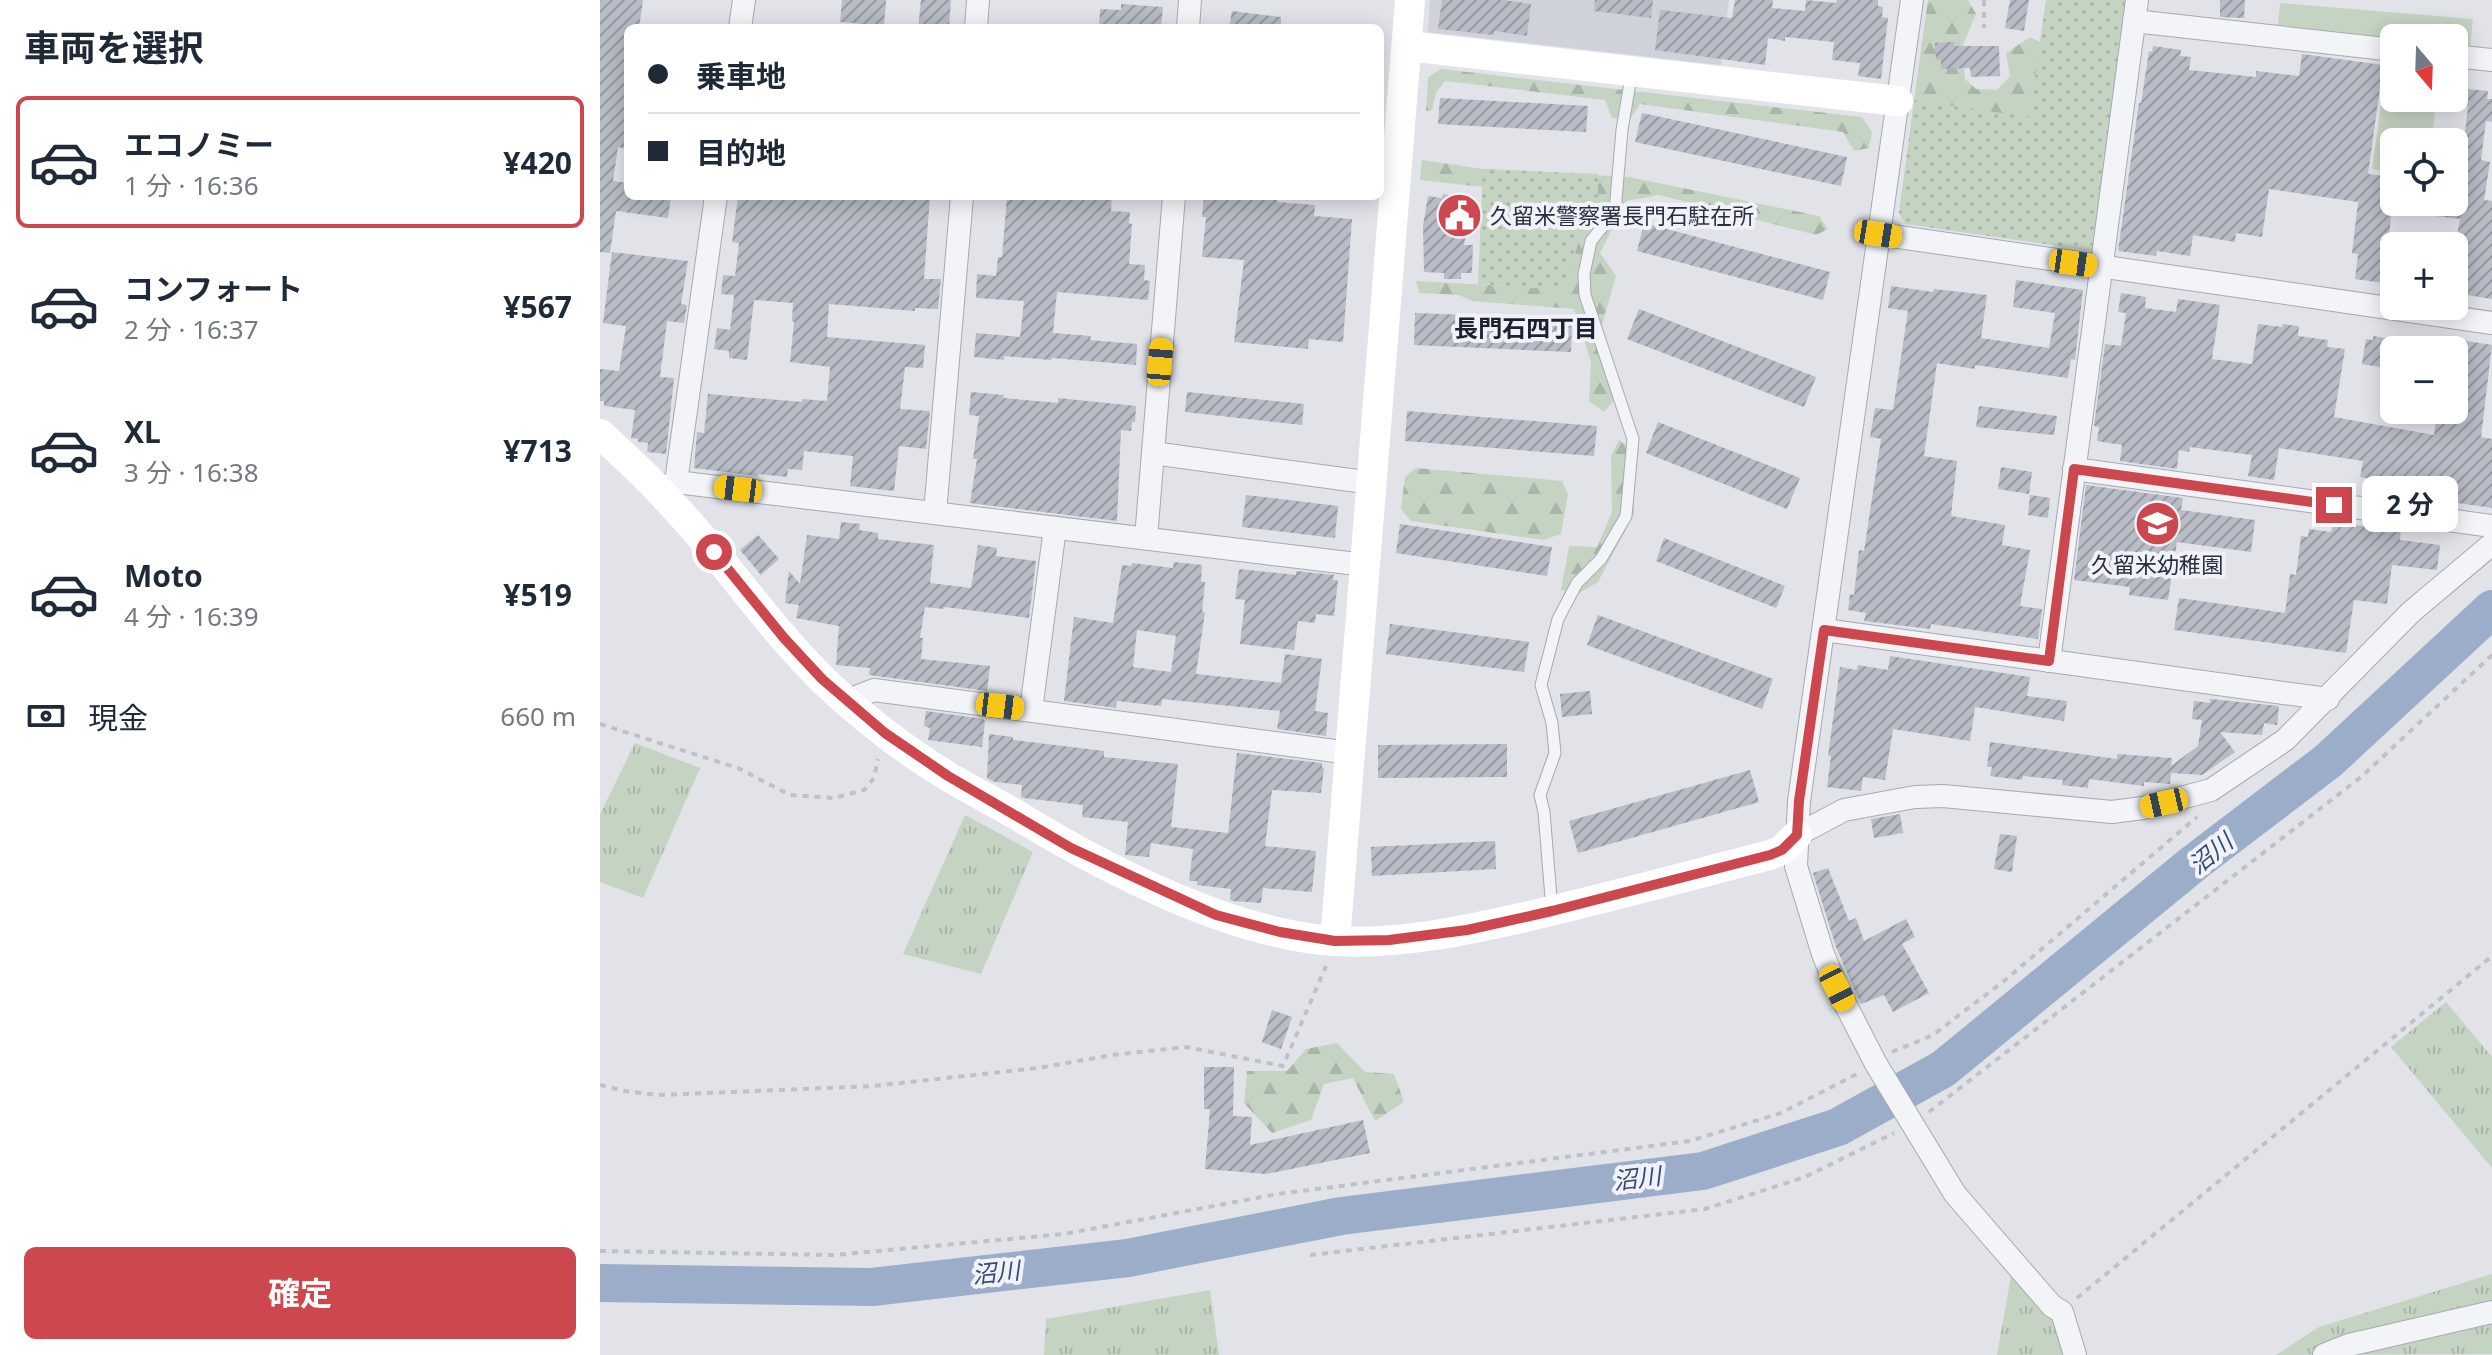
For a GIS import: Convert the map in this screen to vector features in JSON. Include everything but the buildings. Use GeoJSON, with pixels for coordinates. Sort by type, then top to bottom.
{"type":"FeatureCollection","features":[{"type":"Feature","properties":{"kind":"street"},"geometry":{"type":"LineString","coordinates":[[741,24],[744,0]]}},
{"type":"Feature","properties":{"kind":"street"},"geometry":{"type":"LineString","coordinates":[[976,24],[978,0]]}},
{"type":"Feature","properties":{"kind":"street"},"geometry":{"type":"LineString","coordinates":[[1188,24],[1190,0]]}},
{"type":"Feature","properties":{"kind":"street"},"geometry":{"type":"LineString","coordinates":[[1335,941],[1410,0]]}},
{"type":"Feature","properties":{"kind":"street"},"geometry":{"type":"LineString","coordinates":[[1912,0],[1799,801],[1796,866],[1823,954],[1876,1064],[1955,1194],[2052,1306],[2062,1312],[2075,1355]]}},
{"type":"Feature","properties":{"kind":"street"},"geometry":{"type":"LineString","coordinates":[[2049,661],[2135,11],[2380,48]]}},
{"type":"Feature","properties":{"kind":"street"},"geometry":{"type":"LineString","coordinates":[[1407,46],[1898,101]]}},
{"type":"Feature","properties":{"kind":"street"},"geometry":{"type":"LineString","coordinates":[[2468,57],[2492,60]]}},
{"type":"Feature","properties":{"kind":"street"},"geometry":{"type":"LineString","coordinates":[[667,485],[715,200]]}},
{"type":"Feature","properties":{"kind":"street"},"geometry":{"type":"LineString","coordinates":[[935,513],[962,200]]}},
{"type":"Feature","properties":{"kind":"street"},"geometry":{"type":"LineString","coordinates":[[1146,538],[1174,200]]}},
{"type":"Feature","properties":{"kind":"street"},"geometry":{"type":"LineString","coordinates":[[1878,234],[2492,323]]}},
{"type":"Feature","properties":{"kind":"street"},"geometry":{"type":"LineString","coordinates":[[600,434],[667,485],[696,530],[784,638],[846,701],[885,733],[948,776],[1071,848],[1149,885],[1216,915],[1280,932],[1335,941],[1389,940],[1467,930],[1552,911],[1770,855],[1782,850],[1797,835],[1844,810],[1915,797],[1943,796],[2112,812],[2143,808],[2211,790],[2285,740],[2411,612],[2492,544]]}},
{"type":"Feature","properties":{"kind":"street"},"geometry":{"type":"LineString","coordinates":[[1153,453],[1372,483]]}},
{"type":"Feature","properties":{"kind":"street"},"geometry":{"type":"LineString","coordinates":[[2074,469],[2492,526]]}},
{"type":"Feature","properties":{"kind":"street"},"geometry":{"type":"LineString","coordinates":[[667,485],[935,513],[1365,565]]}},
{"type":"Feature","properties":{"kind":"street"},"geometry":{"type":"LineString","coordinates":[[1031,710],[1055,528]]}},
{"type":"Feature","properties":{"kind":"street"},"geometry":{"type":"LineString","coordinates":[[1824,630],[2328,699]]}},
{"type":"Feature","properties":{"kind":"street"},"geometry":{"type":"LineString","coordinates":[[846,701],[874,690],[1350,753]]}},
{"type":"Feature","properties":{"kind":"street"},"geometry":{"type":"LineString","coordinates":[[2324,1355],[2349,1345],[2492,1312]]}},
{"type":"Feature","properties":{"kind":"lane"},"geometry":{"type":"LineString","coordinates":[[1552,911],[1540,795],[1555,753],[1552,723],[1541,685],[1558,619],[1577,583],[1601,559],[1626,516],[1633,439],[1585,295],[1584,274],[1591,241],[1615,211],[1622,130],[1632,71]]}},
{"type":"Feature","properties":{"kind":"path"},"geometry":{"type":"LineString","coordinates":[[1984,0],[1984,28]]}},
{"type":"Feature","properties":{"kind":"path"},"geometry":{"type":"LineString","coordinates":[[1310,1255],[1705,1209],[1805,1177],[1913,1124],[2361,777],[2492,655]]}},
{"type":"Feature","properties":{"kind":"path"},"geometry":{"type":"LineString","coordinates":[[600,724],[738,768],[790,795],[834,798],[864,790],[874,778],[885,733]]}},
{"type":"Feature","properties":{"kind":"path"},"geometry":{"type":"LineString","coordinates":[[600,1251],[834,1255],[1064,1234],[1278,1194],[1690,1141],[1781,1113],[1876,1064],[1888,1053],[1933,1035],[2004,981],[2199,814],[2211,790]]}},
{"type":"Feature","properties":{"kind":"path"},"geometry":{"type":"LineString","coordinates":[[600,1085],[658,1095],[873,1086],[1038,1068],[1112,1055],[1186,1047],[1283,1066],[1335,941]]}},
{"type":"Feature","properties":{"kind":"path"},"geometry":{"type":"LineString","coordinates":[[2062,1312],[2492,956]]}},
{"type":"Feature","properties":{"kind":"shaded area"},"geometry":{"type":"Polygon","coordinates":[[[1430,0],[1729,0],[1721,65],[1428,32],[1430,0]]]}},
{"type":"Feature","properties":{"kind":"green space"},"geometry":{"type":"Polygon","coordinates":[[[1928,0],[1968,0],[1976,14],[1962,47],[1965,79],[1976,89],[1997,90],[2010,76],[2006,53],[2030,37],[2044,44],[2029,126],[1913,107],[1928,0]]]}},
{"type":"Feature","properties":{"kind":"green space"},"geometry":{"type":"Polygon","coordinates":[[[2046,0],[2127,0],[2093,251],[1905,224],[1899,213],[1914,100],[2029,117],[2046,0]]]}},
{"type":"Feature","properties":{"kind":"green space"},"geometry":{"type":"Polygon","coordinates":[[[2280,3],[2473,19],[2470,46],[2468,24],[2380,24],[2380,36],[2278,25],[2280,3]]]}},
{"type":"Feature","properties":{"kind":"green space"},"geometry":{"type":"Polygon","coordinates":[[[1441,69],[1862,117],[1872,132],[1869,148],[1854,151],[1843,132],[1640,104],[1630,119],[1612,118],[1605,100],[1445,81],[1436,93],[1432,110],[1426,111],[1428,77],[1441,69]]]}},
{"type":"Feature","properties":{"kind":"green space"},"geometry":{"type":"Polygon","coordinates":[[[2380,112],[2435,112],[2433,128],[2380,128],[2380,170],[2372,169],[2380,112]]]}},
{"type":"Feature","properties":{"kind":"green space"},"geometry":{"type":"Polygon","coordinates":[[[1422,160],[1483,169],[1629,177],[1819,216],[1828,229],[1816,235],[1659,195],[1626,201],[1600,253],[1616,276],[1596,346],[1615,399],[1604,412],[1589,401],[1591,362],[1574,309],[1472,301],[1459,295],[1419,293],[1416,281],[1564,289],[1572,197],[1420,180],[1422,160]]]}},
{"type":"Feature","properties":{"kind":"green space"},"geometry":{"type":"Polygon","coordinates":[[[1483,169],[1598,174],[1598,210],[1579,241],[1564,290],[1478,284],[1483,169]]]}},
{"type":"Feature","properties":{"kind":"green space"},"geometry":{"type":"Polygon","coordinates":[[[1619,440],[1633,450],[1634,514],[1598,582],[1576,595],[1561,590],[1569,546],[1597,547],[1612,512],[1611,456],[1619,440]]]}},
{"type":"Feature","properties":{"kind":"green space"},"geometry":{"type":"Polygon","coordinates":[[[1416,468],[1562,481],[1568,494],[1561,534],[1543,540],[1411,521],[1401,509],[1405,477],[1416,468]]]}},
{"type":"Feature","properties":{"kind":"green space"},"geometry":{"type":"Polygon","coordinates":[[[635,743],[700,768],[643,898],[600,882],[600,814],[635,743]]]}},
{"type":"Feature","properties":{"kind":"green space"},"geometry":{"type":"Polygon","coordinates":[[[965,815],[1033,852],[981,974],[903,954],[965,815]]]}},
{"type":"Feature","properties":{"kind":"green space"},"geometry":{"type":"Polygon","coordinates":[[[2446,1002],[2492,1057],[2492,1168],[2391,1047],[2446,1002]]]}},
{"type":"Feature","properties":{"kind":"green space"},"geometry":{"type":"Polygon","coordinates":[[[1337,1043],[1365,1072],[1394,1074],[1404,1102],[1375,1121],[1353,1078],[1324,1084],[1311,1120],[1272,1133],[1244,1103],[1247,1071],[1287,1071],[1306,1049],[1337,1043]]]}},
{"type":"Feature","properties":{"kind":"green space"},"geometry":{"type":"Polygon","coordinates":[[[2012,1271],[2057,1323],[2066,1355],[1997,1355],[2012,1271]]]}},
{"type":"Feature","properties":{"kind":"green space"},"geometry":{"type":"Polygon","coordinates":[[[2492,1274],[2492,1354],[2276,1355],[2319,1327],[2492,1274]]]}},
{"type":"Feature","properties":{"kind":"green space"},"geometry":{"type":"Polygon","coordinates":[[[1210,1290],[1219,1355],[1044,1355],[1046,1319],[1210,1290]]]}},
{"type":"Feature","properties":{"kind":"waterway","name":"沼川"},"geometry":{"type":"LineString","coordinates":[[600,1283],[872,1287],[1128,1258],[1341,1216],[1703,1171],[1838,1127],[1943,1069],[2194,863],[2328,761],[2492,609]]}},
{"type":"Feature","properties":{"kind":"place","name":"久留米警察署長門石駐在所"},"geometry":{"type":"Point","coordinates":[1459,216]}},
{"type":"Feature","properties":{"kind":"place","name":"久留米幼稚園"},"geometry":{"type":"Point","coordinates":[2157,524]}},
{"type":"Feature","properties":{"kind":"district","name":"長門石四丁目"},"geometry":{"type":"Point","coordinates":[1526,329]}},
{"type":"Feature","properties":{"kind":"route"},"geometry":{"type":"LineString","coordinates":[[714,552],[784,638],[822,679],[865,717],[948,776],[1071,848],[1216,915],[1280,932],[1335,941],[1389,940],[1467,930],[1552,911],[1782,850],[1797,835],[1799,801],[1824,630],[2049,661],[2074,469],[2334,505]]}}]}
